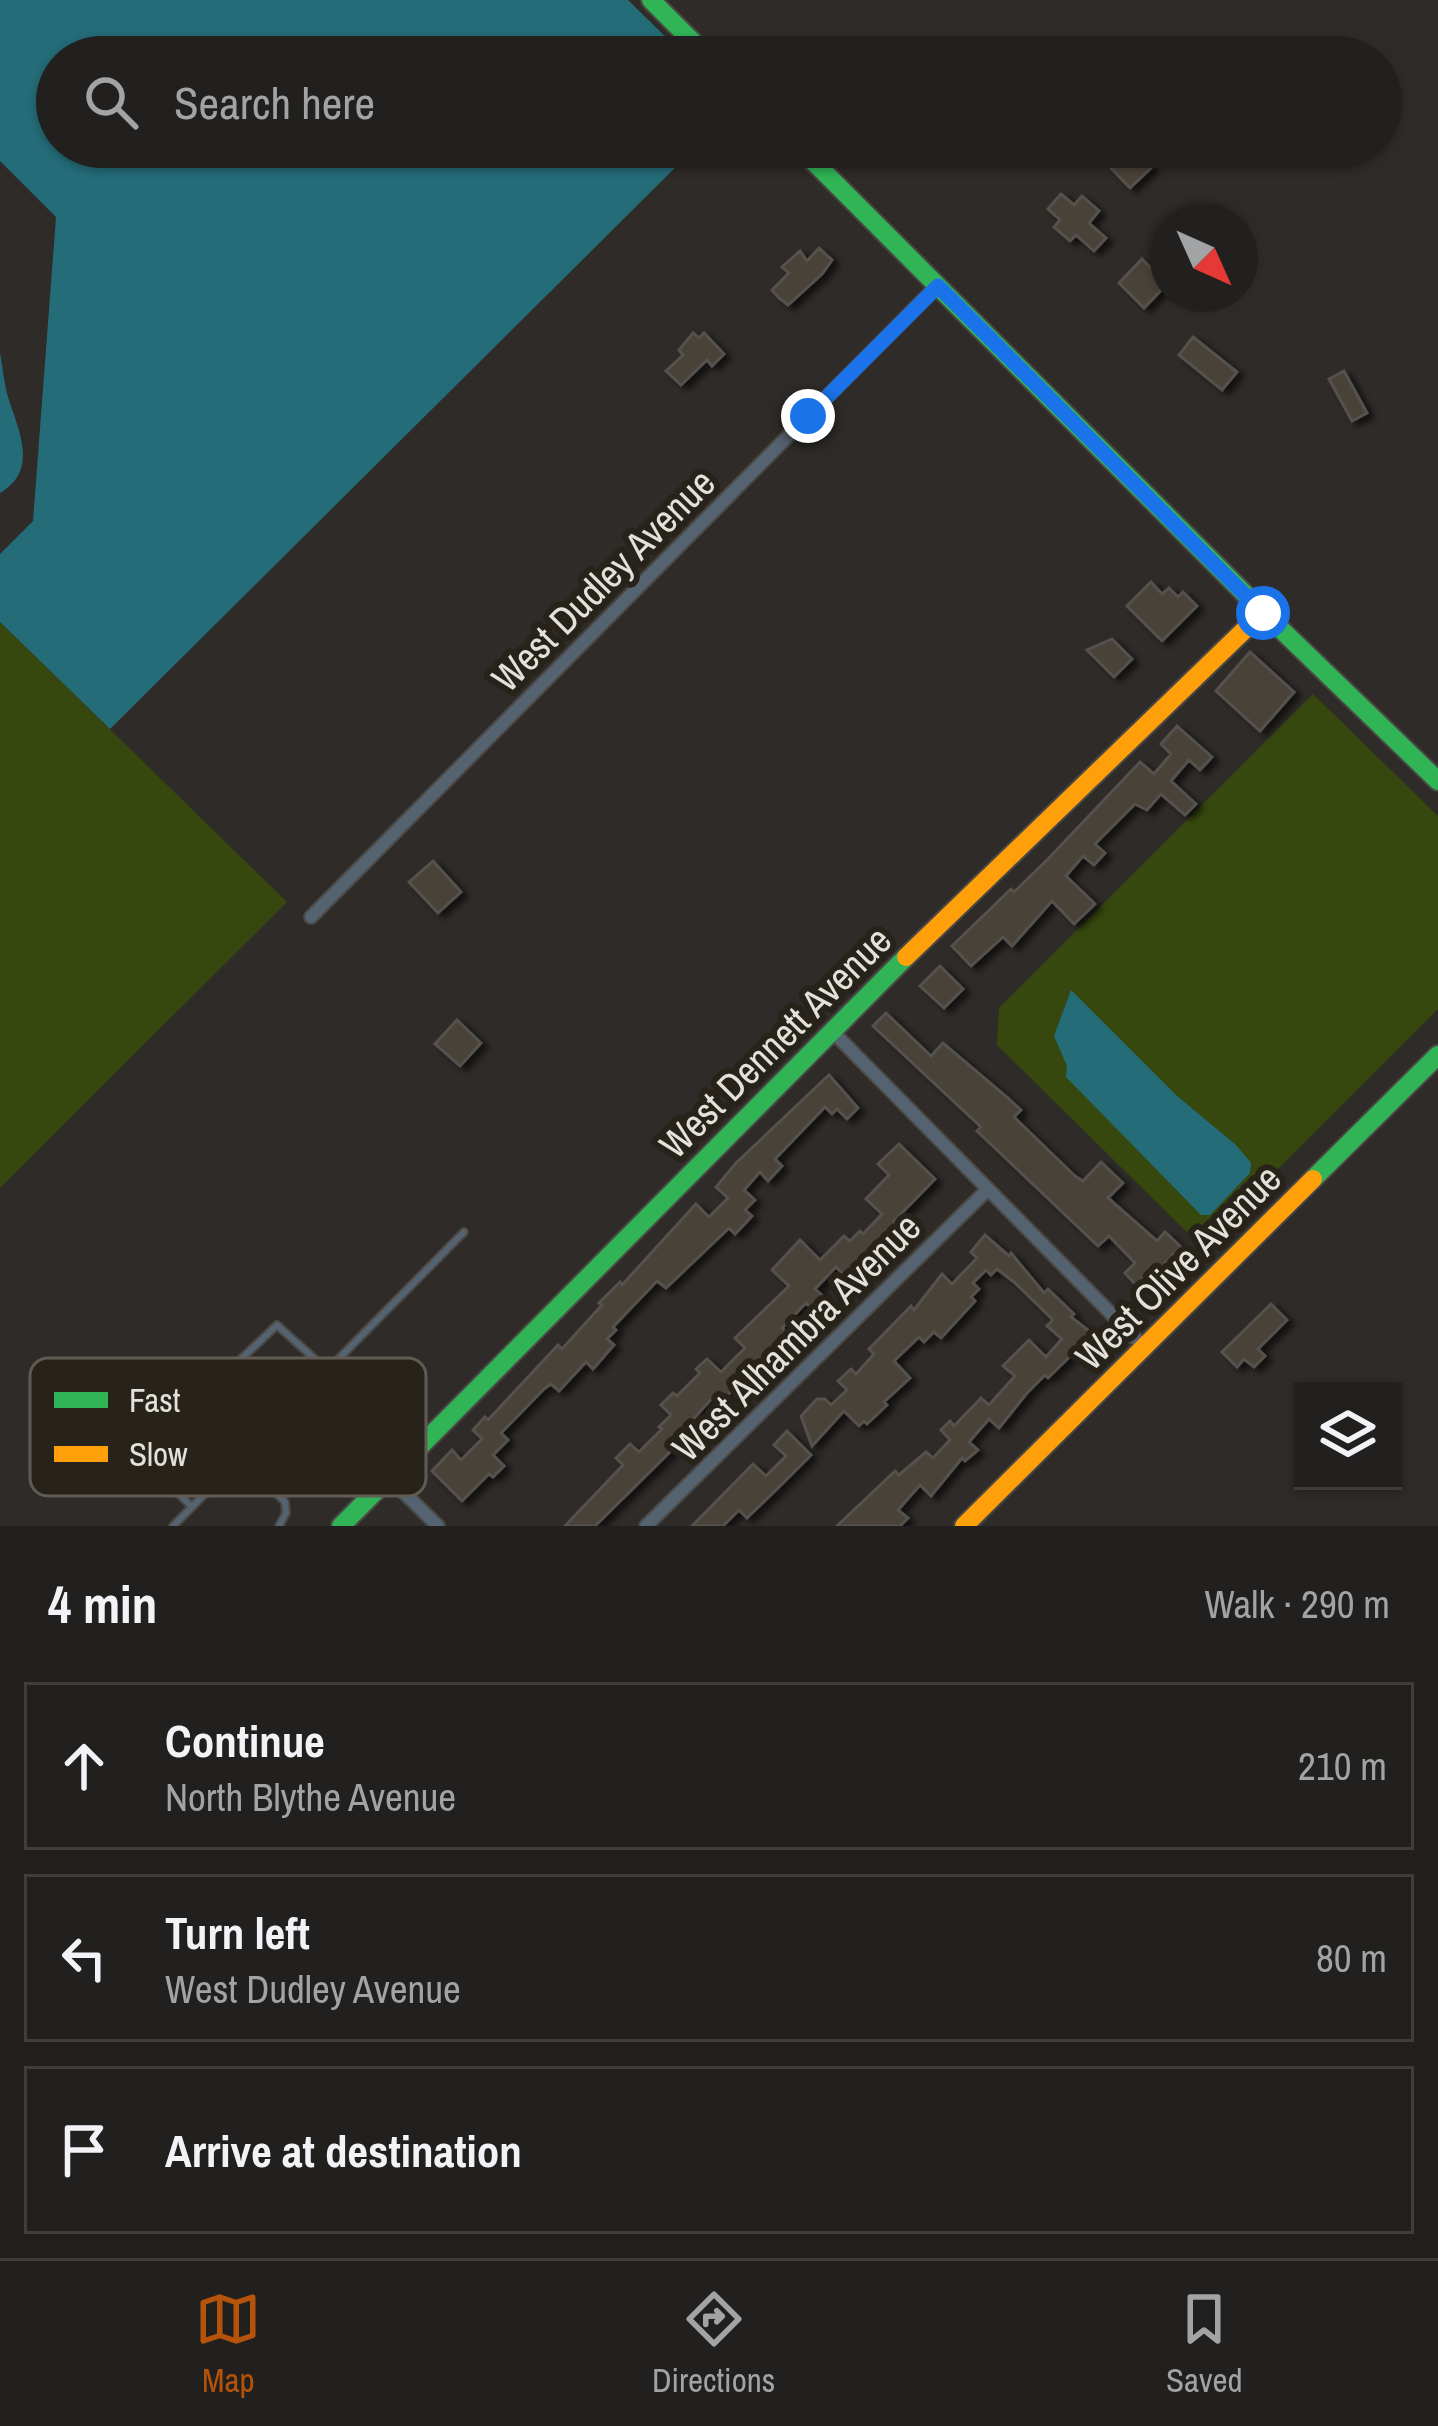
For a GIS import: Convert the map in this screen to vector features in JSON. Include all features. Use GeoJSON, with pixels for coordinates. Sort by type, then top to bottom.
{"type":"FeatureCollection","features":[{"type":"Feature","properties":{"kind":"street"},"geometry":{"type":"LineString","coordinates":[[651,0],[687,36]]}},
{"type":"Feature","properties":{"kind":"street"},"geometry":{"type":"LineString","coordinates":[[820,168],[1263,613],[1438,781]]}},
{"type":"Feature","properties":{"kind":"street","name":"West Dudley Avenue"},"geometry":{"type":"LineString","coordinates":[[311,917],[938,286]]}},
{"type":"Feature","properties":{"kind":"street","name":"West Dennett Avenue"},"geometry":{"type":"LineString","coordinates":[[426,1440],[831,1030],[1263,613]]}},
{"type":"Feature","properties":{"kind":"street"},"geometry":{"type":"LineString","coordinates":[[831,1030],[1144,1347]]}},
{"type":"Feature","properties":{"kind":"street","name":"West Olive Avenue"},"geometry":{"type":"LineString","coordinates":[[964,1526],[1438,1055]]}},
{"type":"Feature","properties":{"kind":"street","name":"West Alhambra Avenue"},"geometry":{"type":"LineString","coordinates":[[646,1526],[987,1190]]}},
{"type":"Feature","properties":{"kind":"street","name":"West Dennett Avenue"},"geometry":{"type":"LineString","coordinates":[[340,1526],[371,1496]]}},
{"type":"Feature","properties":{"kind":"street"},"geometry":{"type":"LineString","coordinates":[[407,1496],[438,1526]]}},
{"type":"Feature","properties":{"kind":"lane"},"geometry":{"type":"LineString","coordinates":[[339,1358],[464,1232]]}},
{"type":"Feature","properties":{"kind":"lane"},"geometry":{"type":"LineString","coordinates":[[242,1358],[277,1325],[314,1358]]}},
{"type":"Feature","properties":{"kind":"lane"},"geometry":{"type":"LineString","coordinates":[[181,1496],[192,1507]]}},
{"type":"Feature","properties":{"kind":"lane"},"geometry":{"type":"LineString","coordinates":[[173,1526],[203,1496]]}},
{"type":"Feature","properties":{"kind":"lane"},"geometry":{"type":"LineString","coordinates":[[279,1496],[286,1513],[279,1526]]}},
{"type":"Feature","properties":{"kind":"green space"},"geometry":{"type":"Polygon","coordinates":[[[0,622],[287,902],[0,1188],[0,622]]]}},
{"type":"Feature","properties":{"kind":"green space"},"geometry":{"type":"Polygon","coordinates":[[[1313,694],[1438,816],[1438,1009],[1201,1246],[997,1045],[999,1008],[1313,694]]]}},
{"type":"Feature","properties":{"kind":"water"},"geometry":{"type":"Polygon","coordinates":[[[0,0],[628,0],[665,36],[36,36],[36,168],[675,168],[110,729],[0,622],[0,554],[33,521],[56,217],[0,161],[0,0]]]}},
{"type":"Feature","properties":{"kind":"water"},"geometry":{"type":"Polygon","coordinates":[[[0,353],[23,451],[19,474],[0,493],[0,353]]]}},
{"type":"Feature","properties":{"kind":"water"},"geometry":{"type":"Polygon","coordinates":[[[1071,990],[1251,1163],[1250,1173],[1210,1215],[1201,1215],[1066,1077],[1067,1066],[1054,1036],[1071,990]]]}},
{"type":"Feature","properties":{"kind":"building"},"geometry":{"type":"Polygon","coordinates":[[[1111,168],[1151,168],[1130,188],[1111,168]]]}},
{"type":"Feature","properties":{"kind":"building"},"geometry":{"type":"Polygon","coordinates":[[[1061,194],[1074,205],[1082,196],[1099,211],[1089,223],[1106,238],[1094,251],[1076,235],[1070,241],[1054,227],[1060,220],[1048,209],[1061,194]]]}},
{"type":"Feature","properties":{"kind":"building"},"geometry":{"type":"Polygon","coordinates":[[[819,248],[832,260],[788,305],[772,290],[789,273],[782,267],[800,251],[807,261],[819,248]]]}},
{"type":"Feature","properties":{"kind":"building"},"geometry":{"type":"Polygon","coordinates":[[[1142,259],[1150,267],[1150,302],[1144,308],[1119,283],[1142,259]]]}},
{"type":"Feature","properties":{"kind":"building"},"geometry":{"type":"Polygon","coordinates":[[[693,333],[699,338],[704,333],[724,354],[712,366],[707,360],[681,385],[666,371],[683,355],[679,350],[693,333]]]}},
{"type":"Feature","properties":{"kind":"building"},"geometry":{"type":"Polygon","coordinates":[[[1193,337],[1237,372],[1222,390],[1179,355],[1193,337]]]}},
{"type":"Feature","properties":{"kind":"building"},"geometry":{"type":"Polygon","coordinates":[[[1344,371],[1367,413],[1352,421],[1329,379],[1344,371]]]}},
{"type":"Feature","properties":{"kind":"building"},"geometry":{"type":"Polygon","coordinates":[[[1151,582],[1162,594],[1169,588],[1178,597],[1183,592],[1197,606],[1162,641],[1127,606],[1151,582]]]}},
{"type":"Feature","properties":{"kind":"building"},"geometry":{"type":"Polygon","coordinates":[[[1112,639],[1132,659],[1114,677],[1087,650],[1112,639]]]}},
{"type":"Feature","properties":{"kind":"building"},"geometry":{"type":"Polygon","coordinates":[[[1250,652],[1294,692],[1260,731],[1216,691],[1250,652]]]}},
{"type":"Feature","properties":{"kind":"building"},"geometry":{"type":"Polygon","coordinates":[[[1177,726],[1212,757],[1200,770],[1189,760],[1171,781],[1196,804],[1185,815],[1161,794],[1147,810],[1135,804],[1095,844],[1105,853],[1094,865],[1083,856],[1066,876],[1095,904],[1074,924],[1052,901],[1012,946],[1003,937],[971,966],[952,946],[1048,859],[1140,762],[1154,774],[1171,754],[1161,744],[1177,726]]]}},
{"type":"Feature","properties":{"kind":"building"},"geometry":{"type":"Polygon","coordinates":[[[433,861],[461,892],[438,913],[409,882],[433,861]]]}},
{"type":"Feature","properties":{"kind":"building"},"geometry":{"type":"Polygon","coordinates":[[[940,966],[963,989],[944,1008],[920,986],[940,966]]]}},
{"type":"Feature","properties":{"kind":"building"},"geometry":{"type":"Polygon","coordinates":[[[886,1013],[931,1056],[943,1043],[1008,1098],[1021,1110],[1014,1117],[1075,1176],[1083,1181],[1101,1162],[1123,1183],[1108,1198],[1157,1241],[1165,1232],[1181,1247],[1149,1279],[1146,1275],[1136,1285],[1125,1273],[1135,1263],[1109,1236],[1098,1246],[873,1026],[886,1013]]]}},
{"type":"Feature","properties":{"kind":"building"},"geometry":{"type":"Polygon","coordinates":[[[457,1020],[481,1043],[460,1066],[435,1044],[457,1020]]]}},
{"type":"Feature","properties":{"kind":"building"},"geometry":{"type":"Polygon","coordinates":[[[829,1075],[858,1108],[847,1119],[837,1109],[832,1114],[825,1107],[775,1159],[782,1166],[768,1181],[760,1172],[744,1190],[755,1200],[745,1210],[752,1216],[735,1234],[729,1228],[666,1288],[657,1281],[613,1327],[616,1330],[607,1339],[614,1345],[593,1369],[586,1362],[559,1391],[551,1384],[544,1389],[501,1433],[508,1440],[493,1455],[504,1466],[462,1501],[432,1471],[452,1450],[461,1460],[482,1439],[473,1430],[558,1345],[562,1349],[602,1305],[599,1303],[620,1282],[622,1285],[696,1204],[709,1217],[728,1198],[716,1187],[736,1163],[829,1075]]]}},
{"type":"Feature","properties":{"kind":"building"},"geometry":{"type":"Polygon","coordinates":[[[899,1144],[935,1179],[894,1221],[897,1224],[844,1275],[836,1267],[815,1289],[824,1297],[812,1309],[806,1303],[782,1328],[788,1334],[724,1399],[717,1393],[684,1429],[689,1433],[595,1526],[565,1526],[623,1465],[616,1458],[630,1444],[639,1452],[662,1429],[659,1427],[671,1415],[661,1405],[700,1373],[696,1369],[707,1359],[721,1372],[745,1348],[735,1338],[789,1286],[772,1270],[800,1240],[820,1260],[844,1236],[850,1241],[860,1231],[863,1234],[882,1214],[866,1199],[889,1175],[878,1164],[899,1144]]]}},
{"type":"Feature","properties":{"kind":"building"},"geometry":{"type":"Polygon","coordinates":[[[985,1235],[1009,1256],[1011,1253],[1044,1293],[1048,1289],[1093,1334],[1027,1393],[999,1428],[989,1419],[969,1442],[978,1450],[965,1461],[962,1458],[931,1496],[920,1485],[898,1510],[908,1518],[900,1526],[837,1526],[895,1471],[899,1475],[926,1452],[933,1458],[950,1440],[941,1430],[950,1421],[954,1426],[981,1398],[989,1405],[1015,1376],[1003,1366],[1029,1340],[1046,1357],[1062,1339],[1047,1326],[1053,1320],[1014,1282],[997,1269],[991,1275],[986,1270],[973,1283],[979,1289],[971,1297],[975,1301],[941,1338],[934,1332],[924,1342],[919,1337],[894,1361],[910,1378],[884,1402],[887,1405],[859,1426],[844,1411],[812,1446],[801,1416],[817,1399],[831,1405],[847,1390],[838,1381],[851,1369],[856,1374],[874,1354],[869,1349],[911,1306],[914,1310],[942,1274],[952,1284],[977,1258],[971,1252],[985,1235]]]}},
{"type":"Feature","properties":{"kind":"building"},"geometry":{"type":"Polygon","coordinates":[[[1271,1304],[1287,1320],[1258,1349],[1265,1356],[1254,1367],[1244,1359],[1237,1367],[1222,1352],[1271,1304]]]}},
{"type":"Feature","properties":{"kind":"building"},"geometry":{"type":"Polygon","coordinates":[[[787,1431],[811,1455],[747,1518],[739,1510],[723,1526],[692,1526],[753,1464],[766,1476],[786,1456],[774,1445],[787,1431]]]}},
{"type":"Feature","properties":{"kind":"traffic: fast"},"geometry":{"type":"LineString","coordinates":[[651,0],[687,36]]}},
{"type":"Feature","properties":{"kind":"traffic: fast"},"geometry":{"type":"LineString","coordinates":[[820,168],[1438,781]]}},
{"type":"Feature","properties":{"kind":"traffic: fast"},"geometry":{"type":"LineString","coordinates":[[426,1440],[906,957]]}},
{"type":"Feature","properties":{"kind":"traffic: fast"},"geometry":{"type":"LineString","coordinates":[[1313,1179],[1438,1055]]}},
{"type":"Feature","properties":{"kind":"traffic: fast"},"geometry":{"type":"LineString","coordinates":[[341,1526],[371,1496]]}},
{"type":"Feature","properties":{"kind":"traffic: slow"},"geometry":{"type":"LineString","coordinates":[[906,957],[1263,612]]}},
{"type":"Feature","properties":{"kind":"traffic: slow"},"geometry":{"type":"LineString","coordinates":[[964,1526],[1313,1179]]}},
{"type":"Feature","properties":{"kind":"route"},"geometry":{"type":"LineString","coordinates":[[808,416],[938,286],[1263,613]]}}]}
